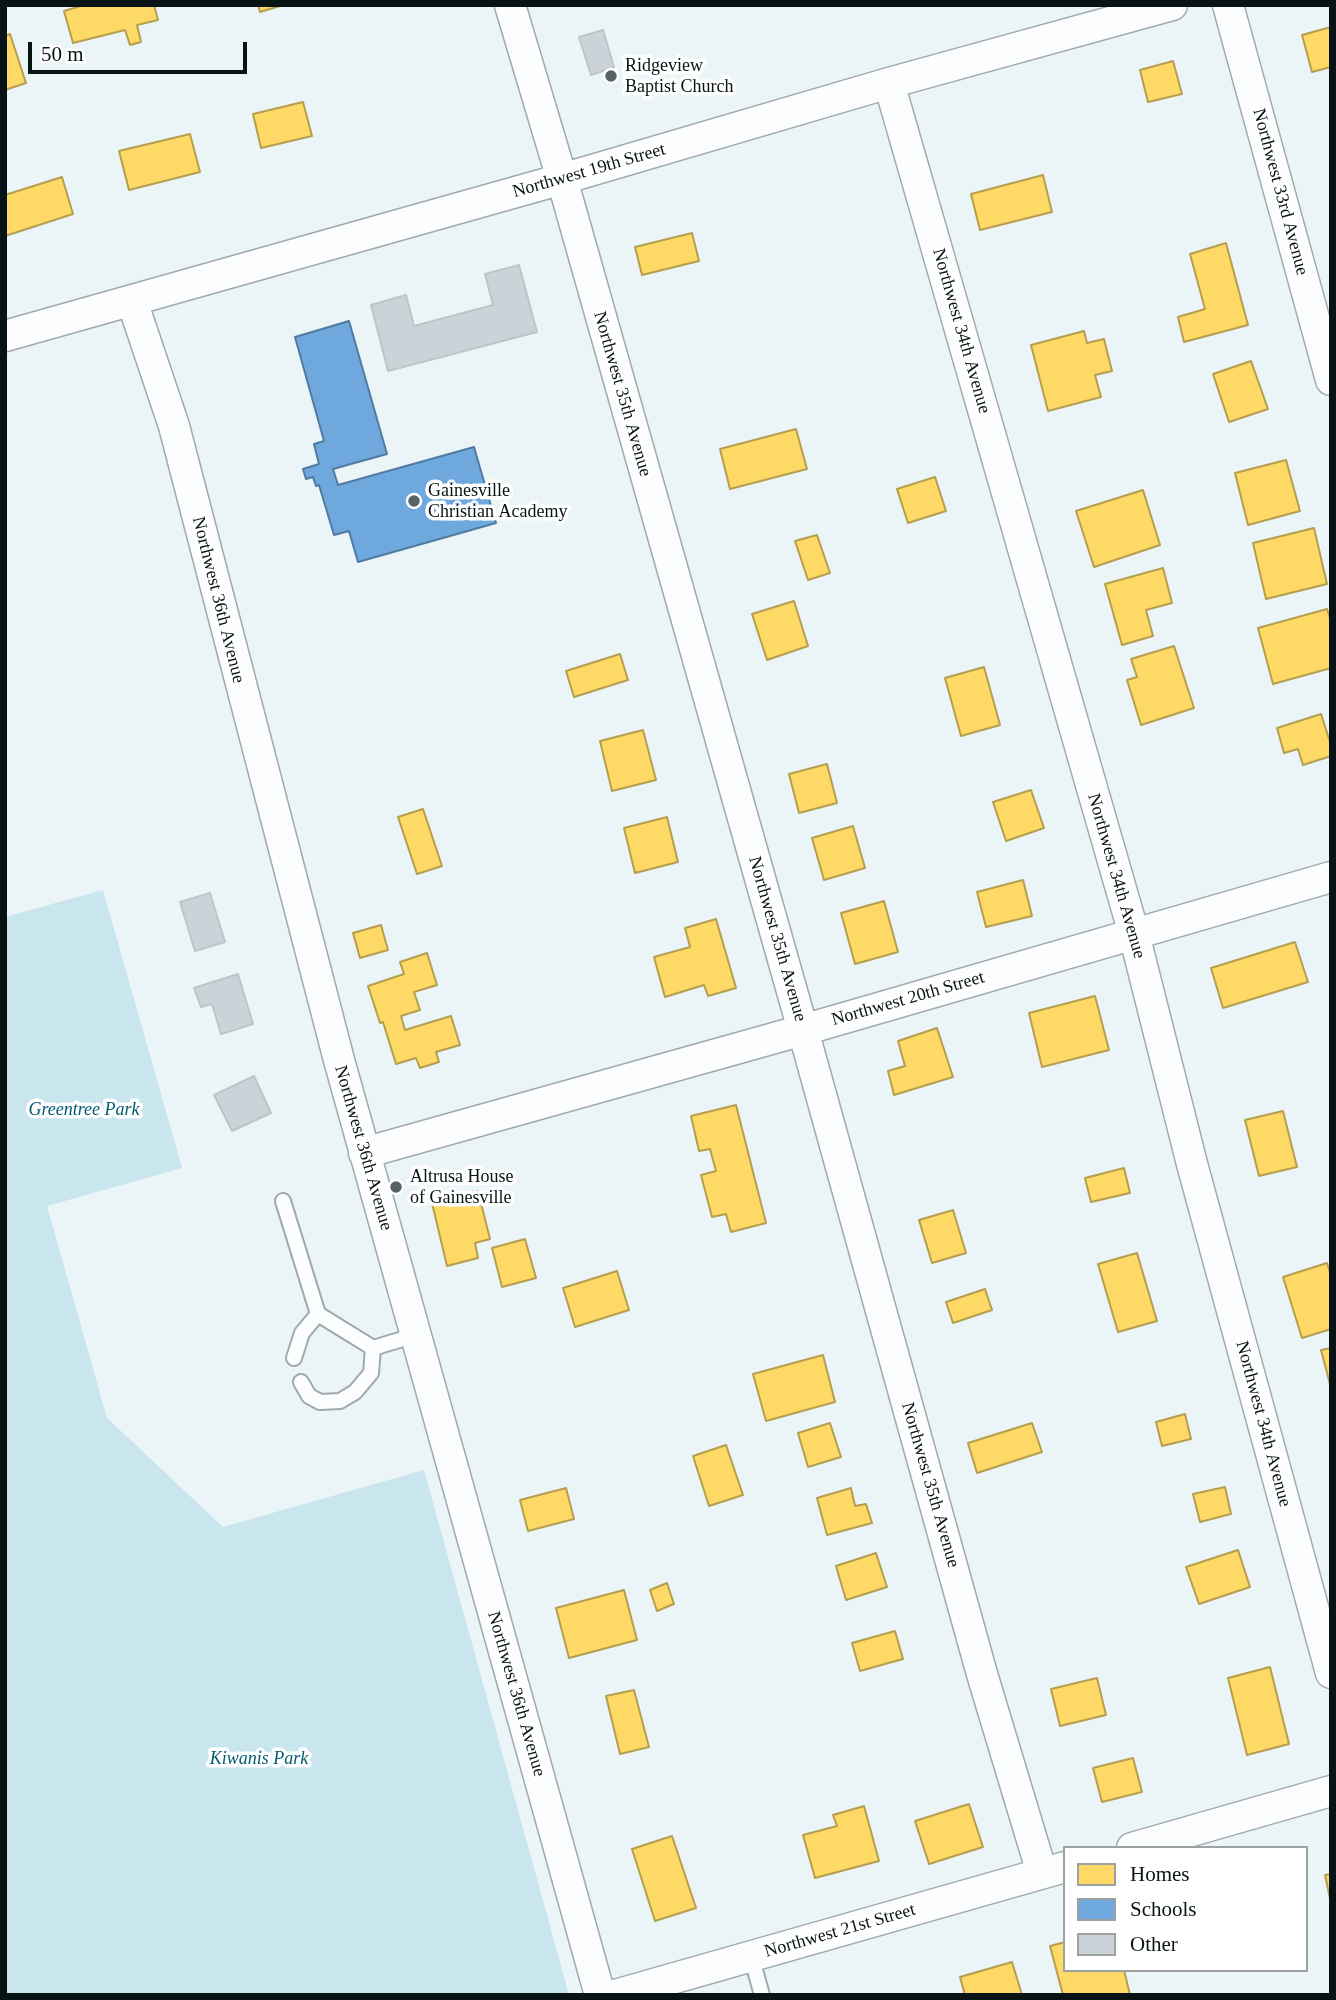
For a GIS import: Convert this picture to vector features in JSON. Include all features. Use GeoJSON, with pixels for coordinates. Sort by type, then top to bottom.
{"type":"FeatureCollection","features":[{"type":"Feature","properties":{"kind":"street","name":"Northwest 35th Avenue"},"geometry":{"type":"LineString","coordinates":[[510,5],[562,179],[803,1030],[982,1674],[1054,1870]]}},
{"type":"Feature","properties":{"kind":"street","name":"Northwest 19th Street"},"geometry":{"type":"LineString","coordinates":[[5,336],[562,179],[889,83],[1172,5]]}},
{"type":"Feature","properties":{"kind":"street","name":"Northwest 33rd Avenue"},"geometry":{"type":"LineString","coordinates":[[1228,5],[1331,380]]}},
{"type":"Feature","properties":{"kind":"street","name":"Northwest 34th Avenue"},"geometry":{"type":"LineString","coordinates":[[889,83],[1133,934],[1192,1164],[1331,1673]]}},
{"type":"Feature","properties":{"kind":"street","name":"Northwest 36th Avenue"},"geometry":{"type":"LineString","coordinates":[[132,300],[174,426],[364,1153],[600,1995]]}},
{"type":"Feature","properties":{"kind":"street","name":"Northwest 20th Street"},"geometry":{"type":"LineString","coordinates":[[364,1153],[803,1030],[1331,877]]}},
{"type":"Feature","properties":{"kind":"street"},"geometry":{"type":"LineString","coordinates":[[1139,1846],[1331,1791]]}},
{"type":"Feature","properties":{"kind":"street","name":"Northwest 21st Street"},"geometry":{"type":"LineString","coordinates":[[615,1995],[1054,1870]]}},
{"type":"Feature","properties":{"kind":"lane"},"geometry":{"type":"LineString","coordinates":[[284,1201],[318,1314],[373,1348],[416,1335]]}},
{"type":"Feature","properties":{"kind":"lane"},"geometry":{"type":"LineString","coordinates":[[294,1358],[302,1333],[318,1314]]}},
{"type":"Feature","properties":{"kind":"lane"},"geometry":{"type":"LineString","coordinates":[[301,1382],[310,1396],[320,1402],[340,1401],[355,1392],[371,1373],[373,1348]]}},
{"type":"Feature","properties":{"kind":"lane"},"geometry":{"type":"LineString","coordinates":[[751,1956],[762,1995]]}},
{"type":"Feature","properties":{"kind":"green space","name":"Kiwanis Park"},"geometry":{"type":"Polygon","coordinates":[[[103,890],[182,1168],[47,1206],[107,1418],[223,1527],[424,1470],[569,1995],[5,1995],[5,917],[103,890]]]}},
{"type":"Feature","properties":{"kind":"building: Homes"},"geometry":{"type":"Polygon","coordinates":[[[84,5],[154,5],[158,20],[137,25],[141,42],[130,45],[125,30],[73,43],[64,11],[84,5]]]}},
{"type":"Feature","properties":{"kind":"building: Homes"},"geometry":{"type":"Polygon","coordinates":[[[258,5],[280,5],[280,6],[260,12],[258,5]]]}},
{"type":"Feature","properties":{"kind":"building: Homes"},"geometry":{"type":"Polygon","coordinates":[[[1331,27],[1331,67],[1312,72],[1302,35],[1331,27]]]}},
{"type":"Feature","properties":{"kind":"building: Homes"},"geometry":{"type":"Polygon","coordinates":[[[10,34],[26,83],[5,90],[5,36],[10,34]]]}},
{"type":"Feature","properties":{"kind":"building: Homes"},"geometry":{"type":"Polygon","coordinates":[[[1173,61],[1182,94],[1148,102],[1140,70],[1173,61]]]}},
{"type":"Feature","properties":{"kind":"building: Homes"},"geometry":{"type":"Polygon","coordinates":[[[303,102],[312,136],[261,148],[253,114],[303,102]]]}},
{"type":"Feature","properties":{"kind":"building: Homes"},"geometry":{"type":"Polygon","coordinates":[[[190,134],[200,172],[129,190],[119,151],[190,134]]]}},
{"type":"Feature","properties":{"kind":"building: Homes"},"geometry":{"type":"Polygon","coordinates":[[[1043,175],[1052,212],[980,230],[971,194],[1043,175]]]}},
{"type":"Feature","properties":{"kind":"building: Homes"},"geometry":{"type":"Polygon","coordinates":[[[62,177],[73,214],[5,236],[5,195],[62,177]]]}},
{"type":"Feature","properties":{"kind":"building: Homes"},"geometry":{"type":"Polygon","coordinates":[[[692,233],[699,261],[642,275],[635,247],[692,233]]]}},
{"type":"Feature","properties":{"kind":"building: Homes"},"geometry":{"type":"Polygon","coordinates":[[[1226,243],[1248,325],[1184,342],[1178,317],[1205,309],[1190,254],[1226,243]]]}},
{"type":"Feature","properties":{"kind":"building: Homes"},"geometry":{"type":"Polygon","coordinates":[[[1084,331],[1087,343],[1104,339],[1112,371],[1095,375],[1101,397],[1048,411],[1031,345],[1084,331]]]}},
{"type":"Feature","properties":{"kind":"building: Homes"},"geometry":{"type":"Polygon","coordinates":[[[1251,361],[1268,409],[1229,422],[1213,374],[1251,361]]]}},
{"type":"Feature","properties":{"kind":"building: Homes"},"geometry":{"type":"Polygon","coordinates":[[[796,429],[807,469],[730,489],[720,449],[796,429]]]}},
{"type":"Feature","properties":{"kind":"building: Homes"},"geometry":{"type":"Polygon","coordinates":[[[1286,460],[1300,511],[1248,525],[1235,473],[1286,460]]]}},
{"type":"Feature","properties":{"kind":"building: Homes"},"geometry":{"type":"Polygon","coordinates":[[[935,477],[946,511],[908,523],[897,489],[935,477]]]}},
{"type":"Feature","properties":{"kind":"building: Homes"},"geometry":{"type":"Polygon","coordinates":[[[1143,490],[1160,545],[1094,567],[1076,511],[1143,490]]]}},
{"type":"Feature","properties":{"kind":"building: Homes"},"geometry":{"type":"Polygon","coordinates":[[[1314,528],[1327,584],[1266,599],[1253,543],[1314,528]]]}},
{"type":"Feature","properties":{"kind":"building: Homes"},"geometry":{"type":"Polygon","coordinates":[[[817,535],[830,573],[808,580],[795,541],[817,535]]]}},
{"type":"Feature","properties":{"kind":"building: Homes"},"geometry":{"type":"Polygon","coordinates":[[[1163,568],[1172,603],[1146,610],[1153,636],[1122,645],[1105,584],[1163,568]]]}},
{"type":"Feature","properties":{"kind":"building: Homes"},"geometry":{"type":"Polygon","coordinates":[[[794,601],[808,646],[767,660],[752,614],[794,601]]]}},
{"type":"Feature","properties":{"kind":"building: Homes"},"geometry":{"type":"Polygon","coordinates":[[[1327,609],[1331,621],[1331,668],[1273,684],[1258,628],[1327,609]]]}},
{"type":"Feature","properties":{"kind":"building: Homes"},"geometry":{"type":"Polygon","coordinates":[[[1174,646],[1194,708],[1141,725],[1127,680],[1137,677],[1131,659],[1174,646]]]}},
{"type":"Feature","properties":{"kind":"building: Homes"},"geometry":{"type":"Polygon","coordinates":[[[620,654],[628,680],[574,697],[566,671],[620,654]]]}},
{"type":"Feature","properties":{"kind":"building: Homes"},"geometry":{"type":"Polygon","coordinates":[[[984,667],[1000,725],[961,736],[945,678],[984,667]]]}},
{"type":"Feature","properties":{"kind":"building: Homes"},"geometry":{"type":"Polygon","coordinates":[[[1321,714],[1331,745],[1331,756],[1303,765],[1298,749],[1284,753],[1277,728],[1321,714]]]}},
{"type":"Feature","properties":{"kind":"building: Homes"},"geometry":{"type":"Polygon","coordinates":[[[643,730],[656,780],[612,791],[600,741],[643,730]]]}},
{"type":"Feature","properties":{"kind":"building: Homes"},"geometry":{"type":"Polygon","coordinates":[[[827,764],[837,803],[799,813],[789,774],[827,764]]]}},
{"type":"Feature","properties":{"kind":"building: Homes"},"geometry":{"type":"Polygon","coordinates":[[[1031,790],[1044,828],[1006,841],[993,802],[1031,790]]]}},
{"type":"Feature","properties":{"kind":"building: Homes"},"geometry":{"type":"Polygon","coordinates":[[[423,809],[442,866],[417,874],[398,817],[423,809]]]}},
{"type":"Feature","properties":{"kind":"building: Homes"},"geometry":{"type":"Polygon","coordinates":[[[667,817],[678,862],[635,873],[624,828],[667,817]]]}},
{"type":"Feature","properties":{"kind":"building: Homes"},"geometry":{"type":"Polygon","coordinates":[[[853,826],[865,868],[824,880],[812,838],[853,826]]]}},
{"type":"Feature","properties":{"kind":"building: Homes"},"geometry":{"type":"Polygon","coordinates":[[[1023,880],[1032,916],[986,927],[977,892],[1023,880]]]}},
{"type":"Feature","properties":{"kind":"building: Homes"},"geometry":{"type":"Polygon","coordinates":[[[884,901],[898,952],[855,964],[841,913],[884,901]]]}},
{"type":"Feature","properties":{"kind":"building: Homes"},"geometry":{"type":"Polygon","coordinates":[[[716,919],[736,988],[708,996],[704,985],[665,997],[654,957],[690,947],[685,928],[716,919]]]}},
{"type":"Feature","properties":{"kind":"building: Homes"},"geometry":{"type":"Polygon","coordinates":[[[381,925],[388,950],[360,958],[353,933],[381,925]]]}},
{"type":"Feature","properties":{"kind":"building: Homes"},"geometry":{"type":"Polygon","coordinates":[[[1295,942],[1308,982],[1223,1008],[1211,968],[1295,942]]]}},
{"type":"Feature","properties":{"kind":"building: Homes"},"geometry":{"type":"Polygon","coordinates":[[[427,953],[437,985],[414,992],[420,1010],[401,1016],[405,1030],[451,1016],[460,1045],[436,1052],[439,1062],[420,1068],[416,1058],[396,1064],[368,986],[404,974],[400,962],[427,953]]]}},
{"type":"Feature","properties":{"kind":"building: Homes"},"geometry":{"type":"Polygon","coordinates":[[[1095,996],[1109,1050],[1042,1067],[1029,1013],[1095,996]]]}},
{"type":"Feature","properties":{"kind":"building: Homes"},"geometry":{"type":"Polygon","coordinates":[[[937,1028],[953,1077],[894,1095],[888,1071],[905,1066],[898,1041],[937,1028]]]}},
{"type":"Feature","properties":{"kind":"building: Homes"},"geometry":{"type":"Polygon","coordinates":[[[736,1105],[766,1223],[731,1232],[726,1214],[712,1217],[701,1175],[716,1171],[710,1149],[699,1151],[691,1116],[736,1105]]]}},
{"type":"Feature","properties":{"kind":"building: Homes"},"geometry":{"type":"Polygon","coordinates":[[[1283,1111],[1297,1167],[1259,1176],[1245,1120],[1283,1111]]]}},
{"type":"Feature","properties":{"kind":"building: Homes"},"geometry":{"type":"Polygon","coordinates":[[[1124,1168],[1130,1193],[1091,1202],[1085,1178],[1124,1168]]]}},
{"type":"Feature","properties":{"kind":"building: Homes"},"geometry":{"type":"Polygon","coordinates":[[[478,1191],[490,1239],[475,1243],[478,1258],[447,1266],[432,1203],[478,1191]]]}},
{"type":"Feature","properties":{"kind":"building: Homes"},"geometry":{"type":"Polygon","coordinates":[[[953,1210],[966,1253],[932,1263],[919,1220],[953,1210]]]}},
{"type":"Feature","properties":{"kind":"building: Homes"},"geometry":{"type":"Polygon","coordinates":[[[525,1239],[536,1278],[502,1287],[492,1248],[525,1239]]]}},
{"type":"Feature","properties":{"kind":"building: Homes"},"geometry":{"type":"Polygon","coordinates":[[[1137,1253],[1157,1321],[1118,1332],[1098,1264],[1137,1253]]]}},
{"type":"Feature","properties":{"kind":"building: Homes"},"geometry":{"type":"Polygon","coordinates":[[[1327,1263],[1331,1275],[1331,1329],[1302,1338],[1283,1277],[1327,1263]]]}},
{"type":"Feature","properties":{"kind":"building: Homes"},"geometry":{"type":"Polygon","coordinates":[[[617,1271],[629,1310],[575,1327],[563,1288],[617,1271]]]}},
{"type":"Feature","properties":{"kind":"building: Homes"},"geometry":{"type":"Polygon","coordinates":[[[985,1289],[992,1310],[953,1323],[946,1302],[985,1289]]]}},
{"type":"Feature","properties":{"kind":"building: Homes"},"geometry":{"type":"Polygon","coordinates":[[[1331,1348],[1331,1388],[1321,1350],[1331,1348]]]}},
{"type":"Feature","properties":{"kind":"building: Homes"},"geometry":{"type":"Polygon","coordinates":[[[823,1355],[835,1402],[766,1421],[753,1374],[823,1355]]]}},
{"type":"Feature","properties":{"kind":"building: Homes"},"geometry":{"type":"Polygon","coordinates":[[[1185,1414],[1191,1439],[1162,1446],[1156,1422],[1185,1414]]]}},
{"type":"Feature","properties":{"kind":"building: Homes"},"geometry":{"type":"Polygon","coordinates":[[[830,1423],[841,1457],[808,1467],[798,1433],[830,1423]]]}},
{"type":"Feature","properties":{"kind":"building: Homes"},"geometry":{"type":"Polygon","coordinates":[[[1032,1423],[1042,1452],[977,1473],[968,1443],[1032,1423]]]}},
{"type":"Feature","properties":{"kind":"building: Homes"},"geometry":{"type":"Polygon","coordinates":[[[726,1445],[743,1495],[709,1506],[693,1456],[726,1445]]]}},
{"type":"Feature","properties":{"kind":"building: Homes"},"geometry":{"type":"Polygon","coordinates":[[[1225,1487],[1231,1514],[1200,1522],[1193,1494],[1225,1487]]]}},
{"type":"Feature","properties":{"kind":"building: Homes"},"geometry":{"type":"Polygon","coordinates":[[[566,1488],[574,1519],[528,1531],[520,1500],[566,1488]]]}},
{"type":"Feature","properties":{"kind":"building: Homes"},"geometry":{"type":"Polygon","coordinates":[[[851,1488],[855,1506],[866,1504],[872,1523],[827,1535],[817,1498],[851,1488]]]}},
{"type":"Feature","properties":{"kind":"building: Homes"},"geometry":{"type":"Polygon","coordinates":[[[1238,1550],[1250,1587],[1199,1604],[1186,1567],[1238,1550]]]}},
{"type":"Feature","properties":{"kind":"building: Homes"},"geometry":{"type":"Polygon","coordinates":[[[876,1553],[887,1587],[846,1600],[836,1566],[876,1553]]]}},
{"type":"Feature","properties":{"kind":"building: Homes"},"geometry":{"type":"Polygon","coordinates":[[[667,1583],[674,1604],[657,1611],[650,1590],[667,1583]]]}},
{"type":"Feature","properties":{"kind":"building: Homes"},"geometry":{"type":"Polygon","coordinates":[[[624,1590],[637,1640],[569,1658],[556,1608],[624,1590]]]}},
{"type":"Feature","properties":{"kind":"building: Homes"},"geometry":{"type":"Polygon","coordinates":[[[895,1631],[903,1659],[860,1671],[852,1643],[895,1631]]]}},
{"type":"Feature","properties":{"kind":"building: Homes"},"geometry":{"type":"Polygon","coordinates":[[[1270,1667],[1289,1744],[1247,1755],[1228,1678],[1270,1667]]]}},
{"type":"Feature","properties":{"kind":"building: Homes"},"geometry":{"type":"Polygon","coordinates":[[[1097,1678],[1106,1715],[1060,1726],[1051,1689],[1097,1678]]]}},
{"type":"Feature","properties":{"kind":"building: Homes"},"geometry":{"type":"Polygon","coordinates":[[[634,1690],[649,1747],[620,1754],[606,1696],[634,1690]]]}},
{"type":"Feature","properties":{"kind":"building: Homes"},"geometry":{"type":"Polygon","coordinates":[[[1133,1758],[1142,1792],[1102,1802],[1093,1768],[1133,1758]]]}},
{"type":"Feature","properties":{"kind":"building: Homes"},"geometry":{"type":"Polygon","coordinates":[[[969,1804],[983,1847],[929,1864],[915,1821],[969,1804]]]}},
{"type":"Feature","properties":{"kind":"building: Homes"},"geometry":{"type":"Polygon","coordinates":[[[864,1806],[879,1861],[815,1878],[803,1835],[837,1826],[833,1815],[864,1806]]]}},
{"type":"Feature","properties":{"kind":"building: Homes"},"geometry":{"type":"Polygon","coordinates":[[[672,1836],[696,1908],[655,1921],[632,1849],[672,1836]]]}},
{"type":"Feature","properties":{"kind":"building: Homes"},"geometry":{"type":"Polygon","coordinates":[[[1331,1874],[1331,1903],[1325,1875],[1331,1874]]]}},
{"type":"Feature","properties":{"kind":"building: Homes"},"geometry":{"type":"Polygon","coordinates":[[[1063,1943],[1063,1972],[1124,1972],[1130,1995],[1063,1995],[1050,1946],[1063,1943]]]}},
{"type":"Feature","properties":{"kind":"building: Homes"},"geometry":{"type":"Polygon","coordinates":[[[1012,1962],[1022,1995],[965,1995],[960,1977],[1012,1962]]]}},
{"type":"Feature","properties":{"kind":"building: Schools"},"geometry":{"type":"Polygon","coordinates":[[[349,321],[387,454],[333,469],[338,485],[474,447],[496,523],[358,562],[349,531],[334,535],[319,485],[316,486],[313,477],[306,479],[303,469],[319,464],[314,444],[324,441],[295,337],[349,321]]]}},
{"type":"Feature","properties":{"kind":"building: Other"},"geometry":{"type":"Polygon","coordinates":[[[603,30],[614,67],[591,75],[579,37],[603,30]]]}},
{"type":"Feature","properties":{"kind":"building: Other"},"geometry":{"type":"Polygon","coordinates":[[[519,265],[537,332],[388,371],[371,305],[406,295],[414,326],[493,305],[485,274],[519,265]]]}},
{"type":"Feature","properties":{"kind":"building: Other"},"geometry":{"type":"Polygon","coordinates":[[[210,893],[225,942],[195,951],[180,902],[210,893]]]}},
{"type":"Feature","properties":{"kind":"building: Other"},"geometry":{"type":"Polygon","coordinates":[[[238,974],[253,1024],[221,1034],[212,1004],[201,1007],[194,988],[238,974]]]}},
{"type":"Feature","properties":{"kind":"building: Other"},"geometry":{"type":"Polygon","coordinates":[[[254,1076],[271,1113],[232,1131],[214,1095],[254,1076]]]}},
{"type":"Feature","properties":{"kind":"place","name":"Ridgeview Baptist Church"},"geometry":{"type":"Point","coordinates":[611,76]}},
{"type":"Feature","properties":{"kind":"place","name":"Gainesville Christian Academy"},"geometry":{"type":"Point","coordinates":[414,501]}},
{"type":"Feature","properties":{"kind":"place","name":"Altrusa House of Gainesville"},"geometry":{"type":"Point","coordinates":[396,1187]}},
{"type":"Feature","properties":{"kind":"park label","name":"Greentree Park"},"geometry":{"type":"Point","coordinates":[84,1110]}}]}
